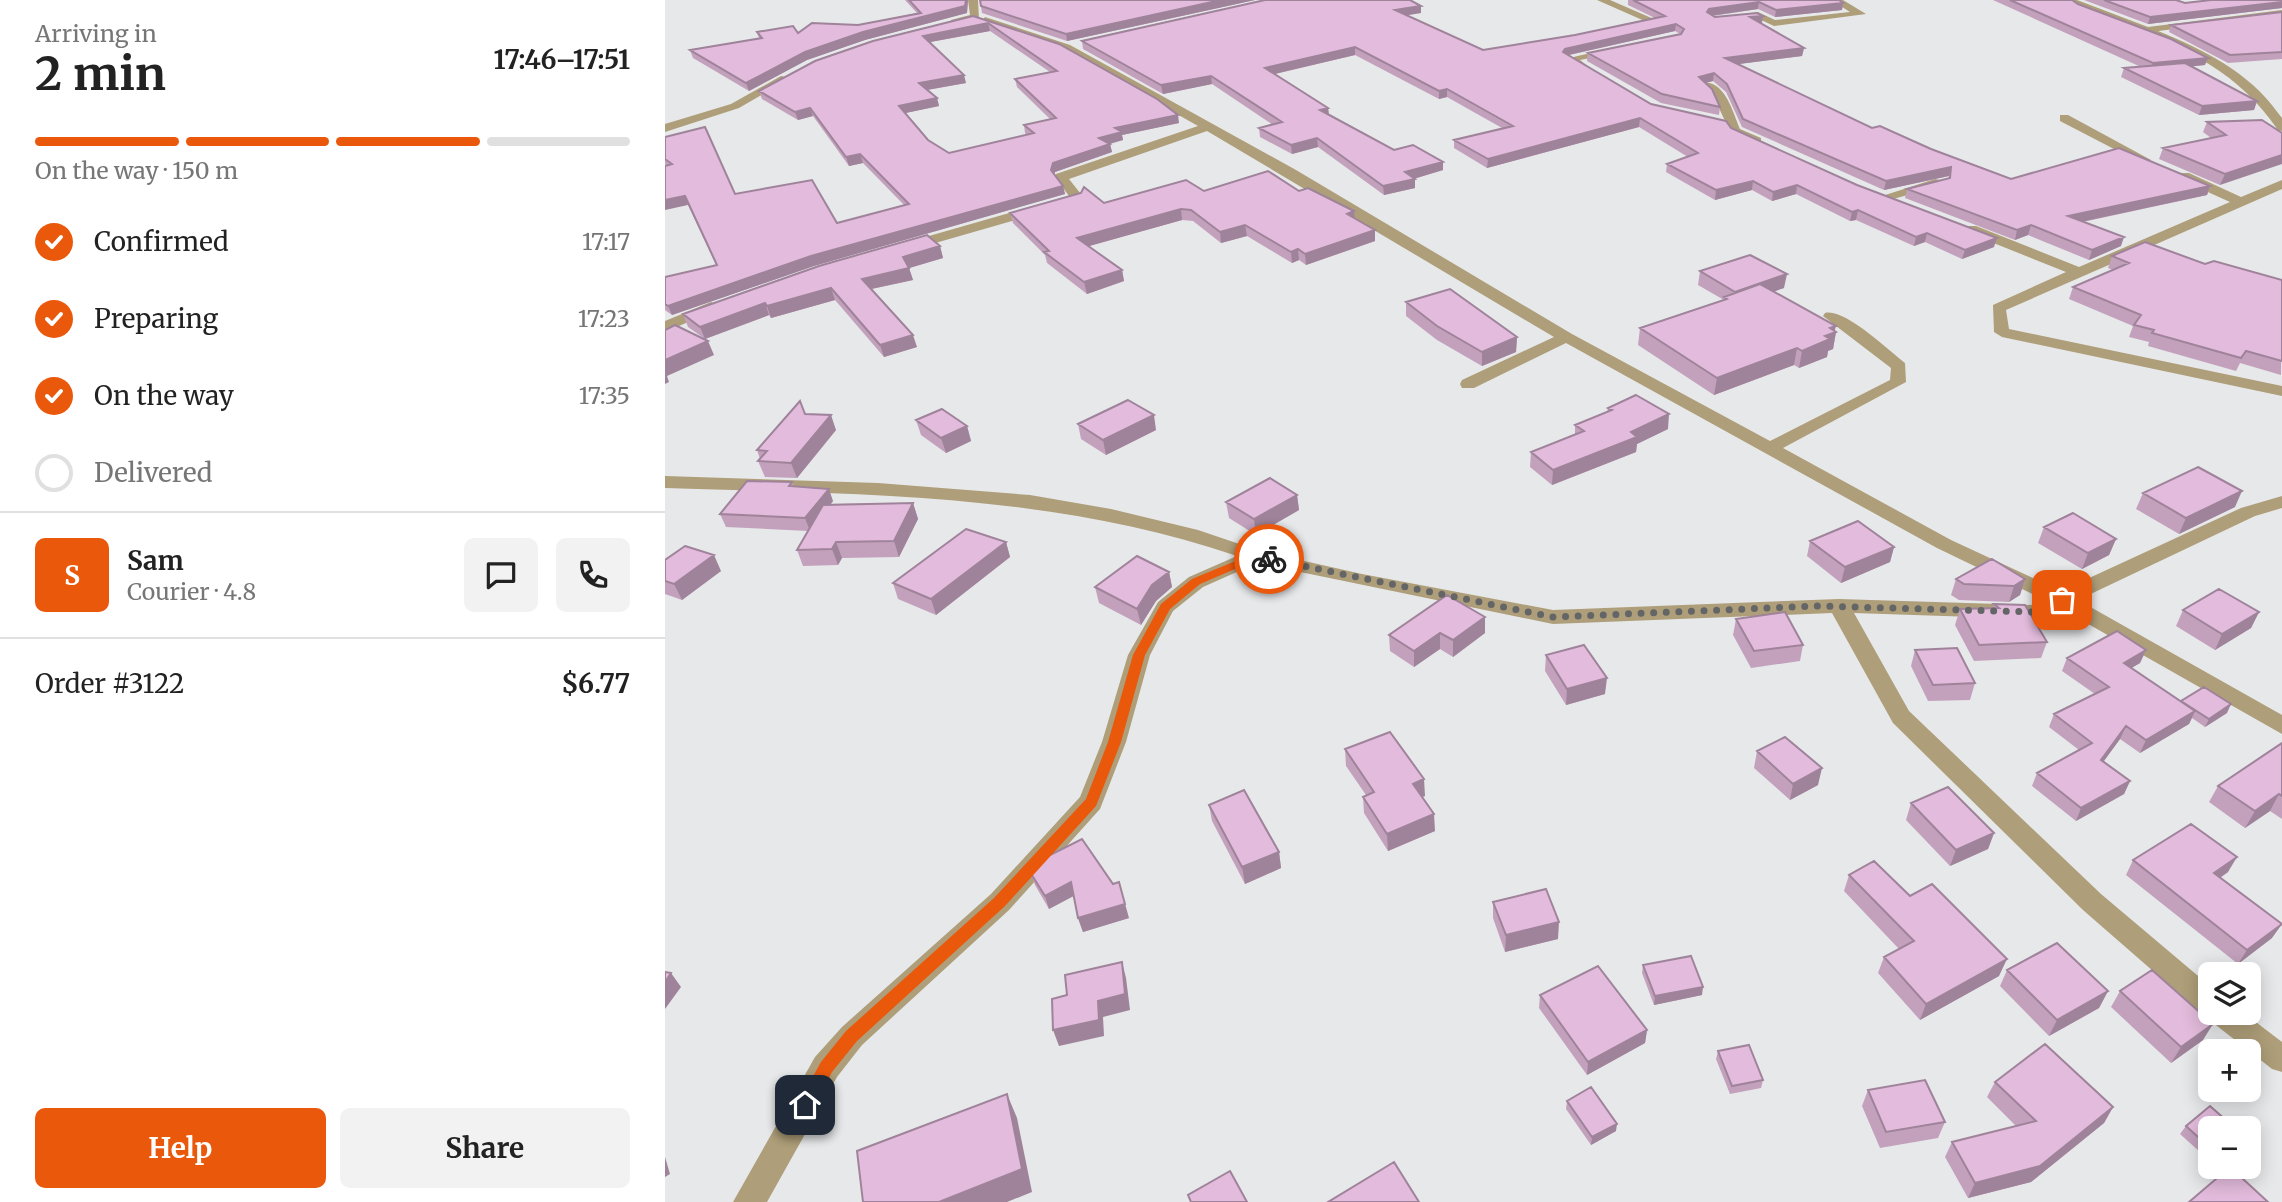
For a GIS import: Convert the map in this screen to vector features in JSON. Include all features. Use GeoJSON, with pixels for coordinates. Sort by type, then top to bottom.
{"type":"FeatureCollection","features":[{"type":"Feature","properties":{"kind":"street"},"geometry":{"type":"LineString","coordinates":[[1602,0],[1651,20]]}},
{"type":"Feature","properties":{"kind":"street"},"geometry":{"type":"LineString","coordinates":[[1839,1],[1860,0]]}},
{"type":"Feature","properties":{"kind":"street"},"geometry":{"type":"LineString","coordinates":[[2069,0],[2148,30],[2217,65],[2259,96],[2282,127]]}},
{"type":"Feature","properties":{"kind":"street"},"geometry":{"type":"LineString","coordinates":[[1725,18],[1758,15],[1774,23],[1861,14],[1839,1]]}},
{"type":"Feature","properties":{"kind":"street"},"geometry":{"type":"LineString","coordinates":[[947,24],[974,9],[1072,46],[1566,337],[1944,544],[2062,600],[2282,726]]}},
{"type":"Feature","properties":{"kind":"street"},"geometry":{"type":"LineString","coordinates":[[2148,30],[2202,20],[2282,13]]}},
{"type":"Feature","properties":{"kind":"street"},"geometry":{"type":"LineString","coordinates":[[1774,23],[1773,27],[1781,35]]}},
{"type":"Feature","properties":{"kind":"street"},"geometry":{"type":"LineString","coordinates":[[1597,75],[1570,59],[1630,47]]}},
{"type":"Feature","properties":{"kind":"street"},"geometry":{"type":"LineString","coordinates":[[665,128],[735,106],[801,69]]}},
{"type":"Feature","properties":{"kind":"street"},"geometry":{"type":"LineString","coordinates":[[1707,85],[1718,93],[1735,131],[1766,146]]}},
{"type":"Feature","properties":{"kind":"street"},"geometry":{"type":"LineString","coordinates":[[2064,118],[2116,148],[2240,201]]}},
{"type":"Feature","properties":{"kind":"street"},"geometry":{"type":"LineString","coordinates":[[1717,122],[1733,125]]}},
{"type":"Feature","properties":{"kind":"street"},"geometry":{"type":"LineString","coordinates":[[885,253],[1077,198],[1062,177],[1207,127]]}},
{"type":"Feature","properties":{"kind":"street"},"geometry":{"type":"LineString","coordinates":[[1912,206],[1880,195],[1942,181]]}},
{"type":"Feature","properties":{"kind":"street"},"geometry":{"type":"LineString","coordinates":[[2282,184],[1998,307],[2002,332],[2282,391]]}},
{"type":"Feature","properties":{"kind":"street"},"geometry":{"type":"LineString","coordinates":[[1962,225],[2079,272]]}},
{"type":"Feature","properties":{"kind":"street"},"geometry":{"type":"LineString","coordinates":[[665,327],[726,301]]}},
{"type":"Feature","properties":{"kind":"street"},"geometry":{"type":"LineString","coordinates":[[1770,448],[1898,382],[1899,367],[1859,333],[1831,316]]}},
{"type":"Feature","properties":{"kind":"street"},"geometry":{"type":"LineString","coordinates":[[1468,384],[1566,337]]}},
{"type":"Feature","properties":{"kind":"street"},"geometry":{"type":"LineString","coordinates":[[665,482],[878,489],[1030,501],[1111,515],[1191,534],[1255,556],[1361,580],[1553,617],[1839,606],[2034,612],[2248,512],[2282,502]]}},
{"type":"Feature","properties":{"kind":"street"},"geometry":{"type":"LineString","coordinates":[[749,1202],[826,1067],[852,1036],[1000,902],[1091,802],[1114,742],[1139,655],[1165,607],[1196,582],[1255,556]]}},
{"type":"Feature","properties":{"kind":"street"},"geometry":{"type":"LineString","coordinates":[[1839,606],[1901,717],[2092,902],[2198,993]]}},
{"type":"Feature","properties":{"kind":"street"},"geometry":{"type":"LineString","coordinates":[[2238,1025],[2282,1059]]}},
{"type":"Feature","properties":{"kind":"building"},"geometry":{"type":"Polygon","coordinates":[[[909,0],[966,0],[965,6],[863,32],[805,52],[746,83],[690,50],[762,38],[757,32],[793,26],[798,33],[812,23],[858,25],[921,13],[909,0]]]}},
{"type":"Feature","properties":{"kind":"building"},"geometry":{"type":"Polygon","coordinates":[[[980,0],[1221,0],[1066,34],[981,6],[980,0]]]}},
{"type":"Feature","properties":{"kind":"building"},"geometry":{"type":"Polygon","coordinates":[[[1265,0],[1410,0],[1421,6],[1395,10],[1483,50],[1575,35],[1665,16],[1633,0],[1839,0],[1843,3],[1776,10],[1759,2],[1709,9],[1707,12],[1715,17],[1757,13],[1763,16],[1750,17],[1804,48],[1725,58],[1872,128],[1880,126],[1931,149],[2011,179],[2119,148],[2210,186],[2068,216],[2124,237],[2092,250],[2031,225],[2017,230],[1907,189],[1950,178],[1951,167],[1886,181],[1743,119],[1727,84],[1714,73],[1699,77],[1712,89],[1720,107],[1662,94],[1588,53],[1681,34],[1684,29],[1676,24],[1565,49],[1563,52],[1651,104],[1726,121],[1731,128],[1857,185],[1997,238],[1965,250],[1927,233],[1916,237],[1858,210],[1852,212],[1797,185],[1773,192],[1753,181],[1716,190],[1667,164],[1698,153],[1640,118],[1488,159],[1454,140],[1513,126],[1447,89],[1439,91],[1355,47],[1265,68],[1328,108],[1320,110],[1394,150],[1413,145],[1443,162],[1405,172],[1415,179],[1383,186],[1317,138],[1291,145],[1259,128],[1282,122],[1211,76],[1161,85],[1082,41],[1265,0]]]}},
{"type":"Feature","properties":{"kind":"building"},"geometry":{"type":"Polygon","coordinates":[[[2010,0],[2072,0],[2171,39],[2208,58],[2153,63],[2010,0]]]}},
{"type":"Feature","properties":{"kind":"building"},"geometry":{"type":"Polygon","coordinates":[[[2104,0],[2176,0],[2185,3],[2211,0],[2282,2],[2150,17],[2104,0]]]}},
{"type":"Feature","properties":{"kind":"building"},"geometry":{"type":"Polygon","coordinates":[[[2282,12],[2282,52],[2230,55],[2171,25],[2282,12]]]}},
{"type":"Feature","properties":{"kind":"building"},"geometry":{"type":"Polygon","coordinates":[[[973,16],[1059,44],[1157,99],[1178,115],[1115,128],[1122,132],[1099,138],[1110,144],[1053,163],[1051,170],[1063,186],[811,256],[668,306],[665,304],[665,277],[717,265],[685,196],[665,200],[665,166],[672,164],[665,159],[665,137],[705,127],[735,194],[812,180],[837,223],[909,204],[860,154],[846,157],[810,108],[795,112],[759,91],[815,61],[873,41],[973,16]],[[988,23],[923,36],[964,75],[919,83],[937,98],[899,106],[928,140],[949,153],[1034,133],[1024,125],[1056,118],[1015,79],[1057,71],[988,23]]]}},
{"type":"Feature","properties":{"kind":"building"},"geometry":{"type":"Polygon","coordinates":[[[2185,63],[2257,101],[2202,106],[2124,68],[2185,63]]]}},
{"type":"Feature","properties":{"kind":"building"},"geometry":{"type":"Polygon","coordinates":[[[2262,120],[2282,133],[2282,155],[2225,174],[2163,148],[2226,135],[2207,122],[2262,120]]]}},
{"type":"Feature","properties":{"kind":"building"},"geometry":{"type":"Polygon","coordinates":[[[1268,171],[1299,191],[1308,188],[1354,211],[1347,214],[1375,230],[1305,254],[1298,249],[1291,252],[1245,225],[1220,232],[1191,210],[1181,209],[1077,238],[1122,270],[1084,282],[1044,252],[1049,251],[1010,213],[1081,193],[1084,187],[1104,203],[1186,180],[1204,191],[1268,171]]]}},
{"type":"Feature","properties":{"kind":"building"},"geometry":{"type":"Polygon","coordinates":[[[927,235],[940,246],[903,257],[909,268],[862,279],[913,335],[880,345],[831,288],[767,306],[765,303],[700,327],[683,314],[819,266],[927,235]]]}},
{"type":"Feature","properties":{"kind":"building"},"geometry":{"type":"Polygon","coordinates":[[[2145,242],[2205,264],[2214,261],[2282,280],[2282,361],[2246,351],[2241,358],[2152,333],[2154,330],[2134,325],[2141,315],[2073,287],[2129,263],[2112,256],[2145,242]]]}},
{"type":"Feature","properties":{"kind":"building"},"geometry":{"type":"Polygon","coordinates":[[[1750,255],[1787,274],[1735,292],[1700,271],[1750,255]]]}},
{"type":"Feature","properties":{"kind":"building"},"geometry":{"type":"Polygon","coordinates":[[[1760,284],[1836,326],[1830,328],[1836,332],[1825,336],[1830,339],[1802,351],[1797,348],[1717,378],[1640,328],[1727,299],[1724,297],[1760,284]]]}},
{"type":"Feature","properties":{"kind":"building"},"geometry":{"type":"Polygon","coordinates":[[[1450,289],[1517,337],[1482,352],[1437,326],[1406,302],[1450,289]]]}},
{"type":"Feature","properties":{"kind":"building"},"geometry":{"type":"Polygon","coordinates":[[[675,325],[708,341],[665,360],[665,330],[675,325]]]}},
{"type":"Feature","properties":{"kind":"building"},"geometry":{"type":"Polygon","coordinates":[[[1636,395],[1669,414],[1631,432],[1637,437],[1553,470],[1531,452],[1584,431],[1575,425],[1612,410],[1608,408],[1636,395]]]}},
{"type":"Feature","properties":{"kind":"building"},"geometry":{"type":"Polygon","coordinates":[[[1128,400],[1154,415],[1103,440],[1078,424],[1128,400]]]}},
{"type":"Feature","properties":{"kind":"building"},"geometry":{"type":"Polygon","coordinates":[[[800,401],[805,414],[831,415],[791,463],[758,461],[767,451],[757,450],[800,401]]]}},
{"type":"Feature","properties":{"kind":"building"},"geometry":{"type":"Polygon","coordinates":[[[942,409],[967,426],[941,438],[916,420],[942,409]]]}},
{"type":"Feature","properties":{"kind":"building"},"geometry":{"type":"Polygon","coordinates":[[[2198,467],[2242,491],[2186,518],[2143,493],[2198,467]]]}},
{"type":"Feature","properties":{"kind":"building"},"geometry":{"type":"Polygon","coordinates":[[[1270,478],[1297,495],[1254,519],[1226,502],[1270,478]]]}},
{"type":"Feature","properties":{"kind":"building"},"geometry":{"type":"Polygon","coordinates":[[[747,481],[792,482],[789,486],[829,489],[805,518],[720,514],[747,481]]]}},
{"type":"Feature","properties":{"kind":"building"},"geometry":{"type":"Polygon","coordinates":[[[913,503],[894,541],[836,542],[832,549],[797,550],[823,505],[913,503]]]}},
{"type":"Feature","properties":{"kind":"building"},"geometry":{"type":"Polygon","coordinates":[[[2073,513],[2116,539],[2088,553],[2044,527],[2073,513]]]}},
{"type":"Feature","properties":{"kind":"building"},"geometry":{"type":"Polygon","coordinates":[[[1858,521],[1894,547],[1845,567],[1810,541],[1858,521]]]}},
{"type":"Feature","properties":{"kind":"building"},"geometry":{"type":"Polygon","coordinates":[[[966,529],[1006,542],[931,599],[893,583],[966,529]]]}},
{"type":"Feature","properties":{"kind":"building"},"geometry":{"type":"Polygon","coordinates":[[[685,546],[714,555],[674,584],[665,581],[665,560],[685,546]]]}},
{"type":"Feature","properties":{"kind":"building"},"geometry":{"type":"Polygon","coordinates":[[[1137,556],[1169,572],[1152,585],[1137,609],[1095,587],[1137,556]]]}},
{"type":"Feature","properties":{"kind":"building"},"geometry":{"type":"Polygon","coordinates":[[[1992,559],[2025,579],[2014,586],[1964,584],[1956,579],[1992,559]]]}},
{"type":"Feature","properties":{"kind":"building"},"geometry":{"type":"Polygon","coordinates":[[[2219,589],[2259,612],[2222,634],[2183,610],[2219,589]]]}},
{"type":"Feature","properties":{"kind":"building"},"geometry":{"type":"Polygon","coordinates":[[[1447,595],[1485,617],[1453,640],[1440,633],[1414,651],[1389,635],[1447,595]]]}},
{"type":"Feature","properties":{"kind":"building"},"geometry":{"type":"Polygon","coordinates":[[[1994,604],[2025,605],[2047,642],[1979,645],[1960,609],[1999,608],[1994,604]]]}},
{"type":"Feature","properties":{"kind":"building"},"geometry":{"type":"Polygon","coordinates":[[[1785,612],[1803,645],[1754,651],[1736,619],[1785,612]]]}},
{"type":"Feature","properties":{"kind":"building"},"geometry":{"type":"Polygon","coordinates":[[[2117,631],[2146,650],[2124,663],[2195,711],[2146,740],[2126,726],[2101,760],[2130,781],[2081,808],[2037,773],[2092,743],[2054,714],[2109,687],[2067,658],[2117,631]]]}},
{"type":"Feature","properties":{"kind":"building"},"geometry":{"type":"Polygon","coordinates":[[[1584,645],[1607,678],[1567,689],[1546,655],[1584,645]]]}},
{"type":"Feature","properties":{"kind":"building"},"geometry":{"type":"Polygon","coordinates":[[[1957,648],[1975,683],[1933,685],[1915,650],[1957,648]]]}},
{"type":"Feature","properties":{"kind":"building"},"geometry":{"type":"Polygon","coordinates":[[[2204,687],[2231,704],[2209,719],[2181,701],[2204,687]]]}},
{"type":"Feature","properties":{"kind":"building"},"geometry":{"type":"Polygon","coordinates":[[[1390,732],[1424,779],[1413,784],[1434,814],[1387,834],[1363,797],[1374,792],[1345,749],[1390,732]]]}},
{"type":"Feature","properties":{"kind":"building"},"geometry":{"type":"Polygon","coordinates":[[[1785,737],[1822,768],[1793,784],[1757,751],[1785,737]]]}},
{"type":"Feature","properties":{"kind":"building"},"geometry":{"type":"Polygon","coordinates":[[[2282,743],[2282,796],[2279,794],[2255,811],[2218,786],[2282,743]]]}},
{"type":"Feature","properties":{"kind":"building"},"geometry":{"type":"Polygon","coordinates":[[[1948,787],[1994,833],[1956,850],[1911,803],[1948,787]]]}},
{"type":"Feature","properties":{"kind":"building"},"geometry":{"type":"Polygon","coordinates":[[[1244,790],[1279,852],[1242,867],[1209,805],[1244,790]]]}},
{"type":"Feature","properties":{"kind":"building"},"geometry":{"type":"Polygon","coordinates":[[[2191,824],[2237,857],[2214,873],[2282,924],[2247,950],[2133,860],[2191,824]]]}},
{"type":"Feature","properties":{"kind":"building"},"geometry":{"type":"Polygon","coordinates":[[[1082,839],[1113,884],[1119,882],[1125,904],[1078,918],[1071,882],[1045,896],[1030,872],[1042,859],[1082,839]]]}},
{"type":"Feature","properties":{"kind":"building"},"geometry":{"type":"Polygon","coordinates":[[[1874,861],[1910,896],[1932,884],[2007,959],[1926,1004],[1884,957],[1914,941],[1849,875],[1874,861]]]}},
{"type":"Feature","properties":{"kind":"building"},"geometry":{"type":"Polygon","coordinates":[[[1546,889],[1559,922],[1506,935],[1493,902],[1546,889]]]}},
{"type":"Feature","properties":{"kind":"building"},"geometry":{"type":"Polygon","coordinates":[[[2057,943],[2108,991],[2057,1020],[2007,970],[2057,943]]]}},
{"type":"Feature","properties":{"kind":"building"},"geometry":{"type":"Polygon","coordinates":[[[1691,956],[1703,987],[1655,996],[1643,965],[1691,956]]]}},
{"type":"Feature","properties":{"kind":"building"},"geometry":{"type":"Polygon","coordinates":[[[1122,962],[1125,994],[1098,1001],[1099,1020],[1053,1030],[1052,999],[1067,995],[1065,975],[1122,962]]]}},
{"type":"Feature","properties":{"kind":"building"},"geometry":{"type":"Polygon","coordinates":[[[1598,966],[1647,1030],[1588,1062],[1540,995],[1598,966]]]}},
{"type":"Feature","properties":{"kind":"building"},"geometry":{"type":"Polygon","coordinates":[[[2152,970],[2198,1011],[2198,1025],[2212,1025],[2181,1047],[2120,991],[2152,970]]]}},
{"type":"Feature","properties":{"kind":"building"},"geometry":{"type":"Polygon","coordinates":[[[2045,1044],[2113,1107],[2040,1166],[1975,1183],[1952,1142],[2036,1121],[1995,1082],[2045,1044]]]}},
{"type":"Feature","properties":{"kind":"building"},"geometry":{"type":"Polygon","coordinates":[[[1749,1045],[1763,1080],[1732,1086],[1718,1051],[1749,1045]]]}},
{"type":"Feature","properties":{"kind":"building"},"geometry":{"type":"Polygon","coordinates":[[[1925,1080],[1945,1122],[1886,1132],[1868,1090],[1925,1080]]]}},
{"type":"Feature","properties":{"kind":"building"},"geometry":{"type":"Polygon","coordinates":[[[1591,1087],[1617,1124],[1592,1137],[1567,1101],[1591,1087]]]}},
{"type":"Feature","properties":{"kind":"building"},"geometry":{"type":"Polygon","coordinates":[[[1007,1094],[1022,1169],[939,1202],[863,1202],[857,1151],[1007,1094]]]}},
{"type":"Feature","properties":{"kind":"building"},"geometry":{"type":"Polygon","coordinates":[[[2210,1106],[2221,1116],[2198,1116],[2210,1106]]]}},
{"type":"Feature","properties":{"kind":"building"},"geometry":{"type":"Polygon","coordinates":[[[2198,1116],[2198,1137],[2186,1126],[2198,1116]]]}},
{"type":"Feature","properties":{"kind":"building"},"geometry":{"type":"Polygon","coordinates":[[[1394,1162],[1419,1202],[1328,1202],[1394,1162]]]}},
{"type":"Feature","properties":{"kind":"building"},"geometry":{"type":"Polygon","coordinates":[[[1230,1171],[1247,1202],[1191,1202],[1188,1195],[1230,1171]]]}},
{"type":"Feature","properties":{"kind":"building"},"geometry":{"type":"Polygon","coordinates":[[[2216,1179],[2243,1179],[2268,1202],[2189,1202],[2216,1179]]]}},
{"type":"Feature","properties":{"kind":"way so far"},"geometry":{"type":"LineString","coordinates":[[1269,559],[1361,580],[1553,617],[1817,606],[2034,612],[2062,600]]}},
{"type":"Feature","properties":{"kind":"route"},"geometry":{"type":"LineString","coordinates":[[805,1105],[826,1067],[852,1036],[1000,902],[1091,802],[1114,742],[1139,655],[1165,607],[1196,582],[1255,556],[1269,559]]}}]}
